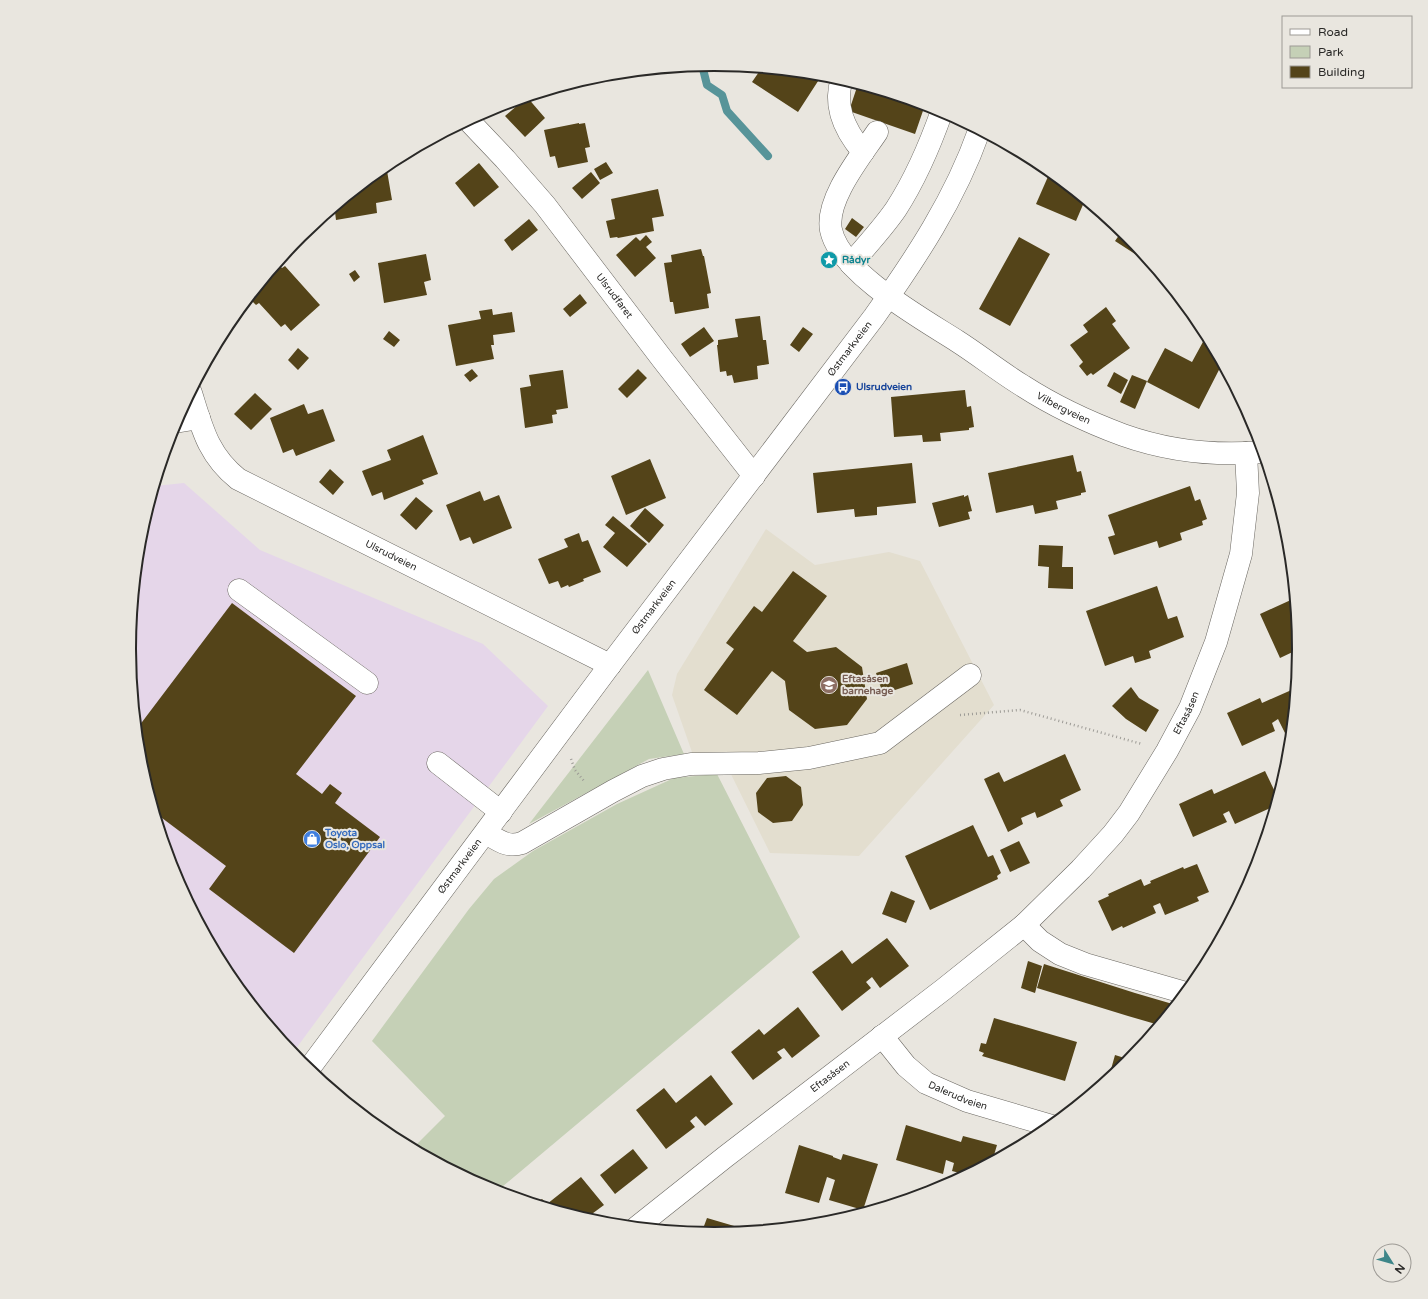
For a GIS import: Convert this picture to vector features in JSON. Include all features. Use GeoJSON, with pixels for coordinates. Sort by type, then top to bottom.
{"type":"FeatureCollection","features":[{"type":"Feature","properties":{"kind":"street"},"geometry":{"type":"LineString","coordinates":[[841,85],[839,94],[841,115],[854,142],[863,152]]}},
{"type":"Feature","properties":{"kind":"street"},"geometry":{"type":"LineString","coordinates":[[851,264],[895,210],[905,194],[924,157],[940,117]]}},
{"type":"Feature","properties":{"kind":"street","name":"Ulsrudfaret"},"geometry":{"type":"LineString","coordinates":[[472,124],[545,205],[658,354],[754,476]]}},
{"type":"Feature","properties":{"kind":"street","name":"Vilbergveien"},"geometry":{"type":"LineString","coordinates":[[877,132],[837,195],[830,217],[832,231],[838,246],[857,271],[889,297],[962,344],[1024,387],[1084,420],[1124,435],[1170,448],[1195,452],[1254,452]]}},
{"type":"Feature","properties":{"kind":"street","name":"Østmarkveien"},"geometry":{"type":"LineString","coordinates":[[312,1065],[610,665],[889,297],[930,235],[946,207],[960,179],[977,135]]}},
{"type":"Feature","properties":{"kind":"street","name":"Ulsrudveien"},"geometry":{"type":"LineString","coordinates":[[192,400],[208,442],[216,457],[226,470],[238,479],[610,665]]}},
{"type":"Feature","properties":{"kind":"street"},"geometry":{"type":"LineString","coordinates":[[183,421],[199,418]]}},
{"type":"Feature","properties":{"kind":"street","name":"Eftasåsen"},"geometry":{"type":"LineString","coordinates":[[642,1223],[725,1157],[944,989],[1024,925],[1081,869],[1113,834],[1129,813],[1167,752],[1190,708],[1206,670],[1216,642],[1242,548],[1254,452]]}},
{"type":"Feature","properties":{"kind":"street"},"geometry":{"type":"LineString","coordinates":[[239,590],[366,683]]}},
{"type":"Feature","properties":{"kind":"street"},"geometry":{"type":"LineString","coordinates":[[486,833],[509,845],[522,843],[613,791],[642,776],[663,768],[691,764],[759,763],[809,758],[880,743],[970,675]]}},
{"type":"Feature","properties":{"kind":"street"},"geometry":{"type":"LineString","coordinates":[[438,763],[501,812]]}},
{"type":"Feature","properties":{"kind":"street"},"geometry":{"type":"LineString","coordinates":[[1024,925],[1040,942],[1060,954],[1085,964],[1181,991]]}},
{"type":"Feature","properties":{"kind":"street","name":"Dalerudveien"},"geometry":{"type":"LineString","coordinates":[[882,1036],[906,1066],[926,1083],[967,1102],[1045,1124]]}},
{"type":"Feature","properties":{"kind":"path"},"geometry":{"type":"LineString","coordinates":[[958,715],[1020,710],[1167,752]]}},
{"type":"Feature","properties":{"kind":"shaded area"},"geometry":{"type":"Polygon","coordinates":[[[184,483],[260,550],[483,644],[548,706],[296,1049],[255,1002],[213,939],[195,905],[180,871],[166,835],[155,799],[140,725],[136,650],[140,574],[155,500],[159,486],[184,483]]]}},
{"type":"Feature","properties":{"kind":"shaded area","name":"Eftasåsen barnehage"},"geometry":{"type":"Polygon","coordinates":[[[766,529],[815,565],[889,552],[920,561],[994,705],[859,856],[770,853],[721,754],[693,755],[672,695],[677,674],[766,529]]]}},
{"type":"Feature","properties":{"kind":"green space"},"geometry":{"type":"Polygon","coordinates":[[[648,670],[684,754],[649,759],[529,824],[648,670]]]}},
{"type":"Feature","properties":{"kind":"green space"},"geometry":{"type":"Polygon","coordinates":[[[717,774],[800,937],[502,1187],[458,1168],[416,1145],[445,1116],[372,1041],[469,909],[494,879],[533,851],[617,804],[674,778],[717,774]]]}},
{"type":"Feature","properties":{"kind":"building"},"geometry":{"type":"Polygon","coordinates":[[[758,73],[818,81],[798,112],[752,82],[758,73]]]}},
{"type":"Feature","properties":{"kind":"building"},"geometry":{"type":"Polygon","coordinates":[[[856,89],[923,111],[915,134],[849,111],[856,89]]]}},
{"type":"Feature","properties":{"kind":"building"},"geometry":{"type":"Polygon","coordinates":[[[531,101],[545,118],[525,137],[505,116],[516,106],[531,101]]]}},
{"type":"Feature","properties":{"kind":"building"},"geometry":{"type":"Polygon","coordinates":[[[585,123],[590,147],[585,148],[588,162],[558,168],[555,156],[550,157],[544,130],[585,123]]]}},
{"type":"Feature","properties":{"kind":"building"},"geometry":{"type":"Polygon","coordinates":[[[606,162],[613,173],[600,180],[594,169],[606,162]]]}},
{"type":"Feature","properties":{"kind":"building"},"geometry":{"type":"Polygon","coordinates":[[[479,163],[499,187],[474,207],[455,183],[479,163]]]}},
{"type":"Feature","properties":{"kind":"building"},"geometry":{"type":"Polygon","coordinates":[[[387,172],[392,200],[376,203],[377,213],[336,220],[335,213],[387,172]]]}},
{"type":"Feature","properties":{"kind":"building"},"geometry":{"type":"Polygon","coordinates":[[[591,172],[600,183],[582,199],[572,188],[591,172]]]}},
{"type":"Feature","properties":{"kind":"building"},"geometry":{"type":"Polygon","coordinates":[[[1048,177],[1083,205],[1076,221],[1036,204],[1048,177]]]}},
{"type":"Feature","properties":{"kind":"building"},"geometry":{"type":"Polygon","coordinates":[[[658,189],[664,216],[652,218],[654,231],[618,238],[610,238],[606,221],[615,219],[611,199],[658,189]]]}},
{"type":"Feature","properties":{"kind":"building"},"geometry":{"type":"Polygon","coordinates":[[[852,218],[864,227],[856,237],[845,229],[852,218]]]}},
{"type":"Feature","properties":{"kind":"building"},"geometry":{"type":"Polygon","coordinates":[[[529,219],[538,230],[512,251],[504,240],[529,219]]]}},
{"type":"Feature","properties":{"kind":"building"},"geometry":{"type":"Polygon","coordinates":[[[646,235],[652,242],[646,247],[656,258],[635,277],[616,255],[636,237],[640,241],[646,235]]]}},
{"type":"Feature","properties":{"kind":"building"},"geometry":{"type":"Polygon","coordinates":[[[1119,236],[1137,256],[1115,241],[1119,236]]]}},
{"type":"Feature","properties":{"kind":"building"},"geometry":{"type":"Polygon","coordinates":[[[1019,237],[1050,254],[1010,326],[979,309],[1019,237]]]}},
{"type":"Feature","properties":{"kind":"building"},"geometry":{"type":"Polygon","coordinates":[[[701,249],[704,256],[711,293],[707,294],[709,308],[675,314],[673,302],[670,302],[664,263],[672,262],[671,255],[701,249]]]}},
{"type":"Feature","properties":{"kind":"building"},"geometry":{"type":"Polygon","coordinates":[[[426,254],[431,280],[424,282],[427,295],[384,303],[378,263],[426,254]]]}},
{"type":"Feature","properties":{"kind":"building"},"geometry":{"type":"Polygon","coordinates":[[[280,266],[282,268],[285,266],[320,305],[291,331],[285,324],[281,327],[259,303],[256,305],[252,301],[255,297],[280,266]]]}},
{"type":"Feature","properties":{"kind":"building"},"geometry":{"type":"Polygon","coordinates":[[[355,270],[360,277],[354,282],[349,274],[355,270]]]}},
{"type":"Feature","properties":{"kind":"building"},"geometry":{"type":"Polygon","coordinates":[[[580,294],[587,303],[570,317],[563,309],[580,294]]]}},
{"type":"Feature","properties":{"kind":"building"},"geometry":{"type":"Polygon","coordinates":[[[1106,307],[1116,321],[1112,324],[1130,348],[1093,375],[1091,373],[1087,376],[1079,366],[1083,362],[1070,345],[1088,332],[1083,325],[1106,307]]]}},
{"type":"Feature","properties":{"kind":"building"},"geometry":{"type":"Polygon","coordinates":[[[492,309],[493,315],[512,312],[515,332],[493,335],[494,345],[491,345],[494,359],[456,366],[448,325],[481,319],[479,311],[492,309]]]}},
{"type":"Feature","properties":{"kind":"building"},"geometry":{"type":"Polygon","coordinates":[[[760,316],[763,340],[766,340],[769,364],[757,366],[758,379],[734,383],[732,375],[727,376],[726,371],[720,372],[717,345],[718,340],[738,337],[735,319],[760,316]]]}},
{"type":"Feature","properties":{"kind":"building"},"geometry":{"type":"Polygon","coordinates":[[[704,327],[714,341],[690,357],[681,344],[704,327]]]}},
{"type":"Feature","properties":{"kind":"building"},"geometry":{"type":"Polygon","coordinates":[[[803,327],[813,334],[799,352],[790,345],[803,327]]]}},
{"type":"Feature","properties":{"kind":"building"},"geometry":{"type":"Polygon","coordinates":[[[389,331],[400,340],[394,347],[383,339],[389,331]]]}},
{"type":"Feature","properties":{"kind":"building"},"geometry":{"type":"Polygon","coordinates":[[[1203,341],[1220,369],[1199,409],[1147,382],[1165,348],[1192,362],[1203,341]]]}},
{"type":"Feature","properties":{"kind":"building"},"geometry":{"type":"Polygon","coordinates":[[[298,348],[309,358],[298,370],[288,360],[298,348]]]}},
{"type":"Feature","properties":{"kind":"building"},"geometry":{"type":"Polygon","coordinates":[[[472,369],[478,376],[470,382],[464,375],[472,369]]]}},
{"type":"Feature","properties":{"kind":"building"},"geometry":{"type":"Polygon","coordinates":[[[638,369],[647,378],[627,398],[618,389],[638,369]]]}},
{"type":"Feature","properties":{"kind":"building"},"geometry":{"type":"Polygon","coordinates":[[[563,370],[568,408],[556,410],[557,414],[552,415],[553,423],[525,428],[520,388],[531,386],[529,375],[563,370]]]}},
{"type":"Feature","properties":{"kind":"building"},"geometry":{"type":"Polygon","coordinates":[[[1114,372],[1128,380],[1121,394],[1107,386],[1114,372]]]}},
{"type":"Feature","properties":{"kind":"building"},"geometry":{"type":"Polygon","coordinates":[[[1132,375],[1147,381],[1135,409],[1120,402],[1132,375]]]}},
{"type":"Feature","properties":{"kind":"building"},"geometry":{"type":"Polygon","coordinates":[[[965,390],[967,407],[971,406],[974,427],[969,428],[969,430],[940,433],[941,441],[923,442],[922,435],[894,437],[891,397],[965,390]]]}},
{"type":"Feature","properties":{"kind":"building"},"geometry":{"type":"Polygon","coordinates":[[[255,393],[272,409],[251,430],[234,414],[255,393]]]}},
{"type":"Feature","properties":{"kind":"building"},"geometry":{"type":"Polygon","coordinates":[[[304,404],[308,414],[323,409],[335,441],[296,456],[293,449],[283,453],[270,418],[304,404]]]}},
{"type":"Feature","properties":{"kind":"building"},"geometry":{"type":"Polygon","coordinates":[[[423,435],[438,474],[422,480],[424,484],[384,500],[382,492],[372,496],[362,471],[391,460],[387,450],[423,435]]]}},
{"type":"Feature","properties":{"kind":"building"},"geometry":{"type":"Polygon","coordinates":[[[1073,455],[1077,472],[1081,471],[1086,492],[1081,493],[1081,495],[1056,501],[1058,509],[1035,514],[1033,505],[996,513],[988,473],[1073,455]]]}},
{"type":"Feature","properties":{"kind":"building"},"geometry":{"type":"Polygon","coordinates":[[[650,459],[666,498],[626,515],[611,476],[650,459]]]}},
{"type":"Feature","properties":{"kind":"building"},"geometry":{"type":"Polygon","coordinates":[[[912,463],[916,503],[877,507],[877,515],[855,517],[854,509],[817,513],[813,473],[912,463]]]}},
{"type":"Feature","properties":{"kind":"building"},"geometry":{"type":"Polygon","coordinates":[[[330,469],[344,482],[333,495],[319,482],[330,469]]]}},
{"type":"Feature","properties":{"kind":"building"},"geometry":{"type":"Polygon","coordinates":[[[1190,486],[1195,501],[1200,499],[1207,519],[1202,521],[1203,525],[1180,533],[1182,540],[1159,548],[1157,541],[1114,555],[1108,537],[1115,535],[1108,515],[1190,486]]]}},
{"type":"Feature","properties":{"kind":"building"},"geometry":{"type":"Polygon","coordinates":[[[480,491],[484,501],[499,495],[512,528],[473,544],[470,537],[460,541],[446,505],[480,491]]]}},
{"type":"Feature","properties":{"kind":"building"},"geometry":{"type":"Polygon","coordinates":[[[964,495],[964,497],[968,495],[972,511],[968,512],[970,519],[939,527],[932,503],[964,495]]]}},
{"type":"Feature","properties":{"kind":"building"},"geometry":{"type":"Polygon","coordinates":[[[416,497],[433,511],[416,530],[400,515],[416,497]]]}},
{"type":"Feature","properties":{"kind":"building"},"geometry":{"type":"Polygon","coordinates":[[[645,508],[664,525],[649,543],[630,526],[645,508]]]}},
{"type":"Feature","properties":{"kind":"building"},"geometry":{"type":"Polygon","coordinates":[[[613,516],[647,544],[627,567],[603,547],[615,533],[605,525],[613,516]]]}},
{"type":"Feature","properties":{"kind":"building"},"geometry":{"type":"Polygon","coordinates":[[[579,533],[582,542],[588,540],[601,572],[583,579],[584,581],[569,587],[568,585],[561,588],[558,581],[549,584],[538,559],[568,547],[564,539],[579,533]]]}},
{"type":"Feature","properties":{"kind":"building"},"geometry":{"type":"Polygon","coordinates":[[[1039,545],[1063,546],[1062,567],[1073,567],[1073,589],[1048,588],[1049,567],[1038,566],[1039,545]]]}},
{"type":"Feature","properties":{"kind":"building"},"geometry":{"type":"Polygon","coordinates":[[[793,571],[827,596],[793,641],[807,652],[836,647],[862,667],[867,699],[847,725],[815,729],[789,710],[785,681],[772,671],[737,715],[704,690],[734,649],[726,643],[754,606],[762,612],[793,571]]]}},
{"type":"Feature","properties":{"kind":"building"},"geometry":{"type":"Polygon","coordinates":[[[1157,586],[1168,619],[1177,616],[1184,637],[1149,651],[1151,658],[1135,663],[1133,656],[1105,666],[1086,611],[1157,586]]]}},
{"type":"Feature","properties":{"kind":"building"},"geometry":{"type":"Polygon","coordinates":[[[1290,600],[1292,652],[1280,658],[1260,614],[1290,600]]]}},
{"type":"Feature","properties":{"kind":"building"},"geometry":{"type":"Polygon","coordinates":[[[232,603],[356,696],[296,774],[322,794],[330,784],[342,793],[335,803],[380,837],[294,953],[209,889],[226,866],[160,817],[155,799],[140,725],[232,603]]]}},
{"type":"Feature","properties":{"kind":"building"},"geometry":{"type":"Polygon","coordinates":[[[907,663],[913,684],[883,694],[876,673],[907,663]]]}},
{"type":"Feature","properties":{"kind":"building"},"geometry":{"type":"Polygon","coordinates":[[[1131,687],[1139,698],[1159,710],[1146,732],[1126,719],[1112,706],[1131,687]]]}},
{"type":"Feature","properties":{"kind":"building"},"geometry":{"type":"Polygon","coordinates":[[[1291,690],[1287,732],[1285,733],[1278,719],[1272,723],[1275,731],[1242,746],[1227,713],[1260,698],[1262,703],[1291,690]]]}},
{"type":"Feature","properties":{"kind":"building"},"geometry":{"type":"Polygon","coordinates":[[[1065,754],[1081,790],[1060,800],[1063,806],[1042,816],[1037,818],[1035,812],[1021,818],[1023,824],[1008,832],[984,779],[999,772],[1004,782],[1065,754]]]}},
{"type":"Feature","properties":{"kind":"building"},"geometry":{"type":"Polygon","coordinates":[[[1265,771],[1275,791],[1270,808],[1235,824],[1229,811],[1223,814],[1227,822],[1193,837],[1179,804],[1212,789],[1214,794],[1265,771]]]}},
{"type":"Feature","properties":{"kind":"building"},"geometry":{"type":"Polygon","coordinates":[[[786,776],[801,787],[803,805],[792,821],[773,823],[758,812],[756,793],[767,778],[786,776]]]}},
{"type":"Feature","properties":{"kind":"building"},"geometry":{"type":"Polygon","coordinates":[[[973,825],[988,857],[993,855],[1001,873],[997,876],[998,879],[930,910],[905,856],[973,825]]]}},
{"type":"Feature","properties":{"kind":"building"},"geometry":{"type":"Polygon","coordinates":[[[1019,841],[1030,863],[1010,872],[1000,850],[1019,841]]]}},
{"type":"Feature","properties":{"kind":"building"},"geometry":{"type":"Polygon","coordinates":[[[1197,864],[1209,892],[1197,897],[1199,901],[1165,915],[1160,903],[1153,906],[1156,913],[1123,928],[1122,926],[1112,931],[1098,901],[1109,896],[1108,894],[1141,879],[1144,886],[1151,883],[1150,881],[1183,867],[1184,869],[1197,864]]]}},
{"type":"Feature","properties":{"kind":"building"},"geometry":{"type":"Polygon","coordinates":[[[891,891],[915,901],[906,923],[882,914],[891,891]]]}},
{"type":"Feature","properties":{"kind":"building"},"geometry":{"type":"Polygon","coordinates":[[[887,938],[909,966],[880,988],[872,977],[866,982],[871,988],[842,1011],[812,972],[842,950],[852,964],[887,938]]]}},
{"type":"Feature","properties":{"kind":"building"},"geometry":{"type":"Polygon","coordinates":[[[1028,961],[1042,966],[1035,993],[1021,988],[1028,961]]]}},
{"type":"Feature","properties":{"kind":"building"},"geometry":{"type":"Polygon","coordinates":[[[1044,964],[1172,1004],[1155,1024],[1037,988],[1044,964]]]}},
{"type":"Feature","properties":{"kind":"building"},"geometry":{"type":"Polygon","coordinates":[[[798,1007],[820,1036],[792,1058],[784,1048],[777,1052],[782,1058],[753,1080],[731,1052],[759,1029],[764,1035],[798,1007]]]}},
{"type":"Feature","properties":{"kind":"building"},"geometry":{"type":"Polygon","coordinates":[[[994,1018],[1077,1042],[1065,1081],[982,1056],[984,1053],[979,1051],[981,1043],[986,1044],[994,1018]]]}},
{"type":"Feature","properties":{"kind":"building"},"geometry":{"type":"Polygon","coordinates":[[[1115,1055],[1124,1058],[1123,1059],[1111,1070],[1115,1055]]]}},
{"type":"Feature","properties":{"kind":"building"},"geometry":{"type":"Polygon","coordinates":[[[711,1075],[733,1104],[705,1126],[696,1116],[690,1121],[695,1127],[666,1149],[636,1110],[664,1088],[676,1103],[711,1075]]]}},
{"type":"Feature","properties":{"kind":"building"},"geometry":{"type":"Polygon","coordinates":[[[906,1125],[961,1142],[963,1136],[997,1145],[994,1155],[959,1173],[952,1171],[954,1163],[946,1160],[943,1174],[896,1160],[906,1125]]]}},
{"type":"Feature","properties":{"kind":"building"},"geometry":{"type":"Polygon","coordinates":[[[799,1145],[841,1160],[843,1154],[878,1164],[864,1208],[860,1209],[829,1200],[835,1180],[827,1177],[819,1203],[785,1193],[799,1145]]]}},
{"type":"Feature","properties":{"kind":"building"},"geometry":{"type":"Polygon","coordinates":[[[633,1149],[648,1168],[615,1194],[600,1175],[633,1149]]]}},
{"type":"Feature","properties":{"kind":"building"},"geometry":{"type":"Polygon","coordinates":[[[581,1177],[604,1205],[591,1215],[548,1203],[581,1177]]]}},
{"type":"Feature","properties":{"kind":"building"},"geometry":{"type":"Polygon","coordinates":[[[707,1218],[739,1227],[714,1228],[703,1228],[707,1218]]]}},
{"type":"Feature","properties":{"kind":"waterway"},"geometry":{"type":"LineString","coordinates":[[704,71],[707,85],[722,95],[727,111],[768,156]]}},
{"type":"Feature","properties":{"kind":"place","name":"Rådyr"},"geometry":{"type":"Point","coordinates":[829,260]}},
{"type":"Feature","properties":{"kind":"place","name":"Ulsrudveien"},"geometry":{"type":"Point","coordinates":[843,387]}},
{"type":"Feature","properties":{"kind":"place","name":"Eftasåsen barnehage"},"geometry":{"type":"Point","coordinates":[829,685]}},
{"type":"Feature","properties":{"kind":"place","name":"Toyota Oslo, Oppsal"},"geometry":{"type":"Point","coordinates":[312,839]}}]}
